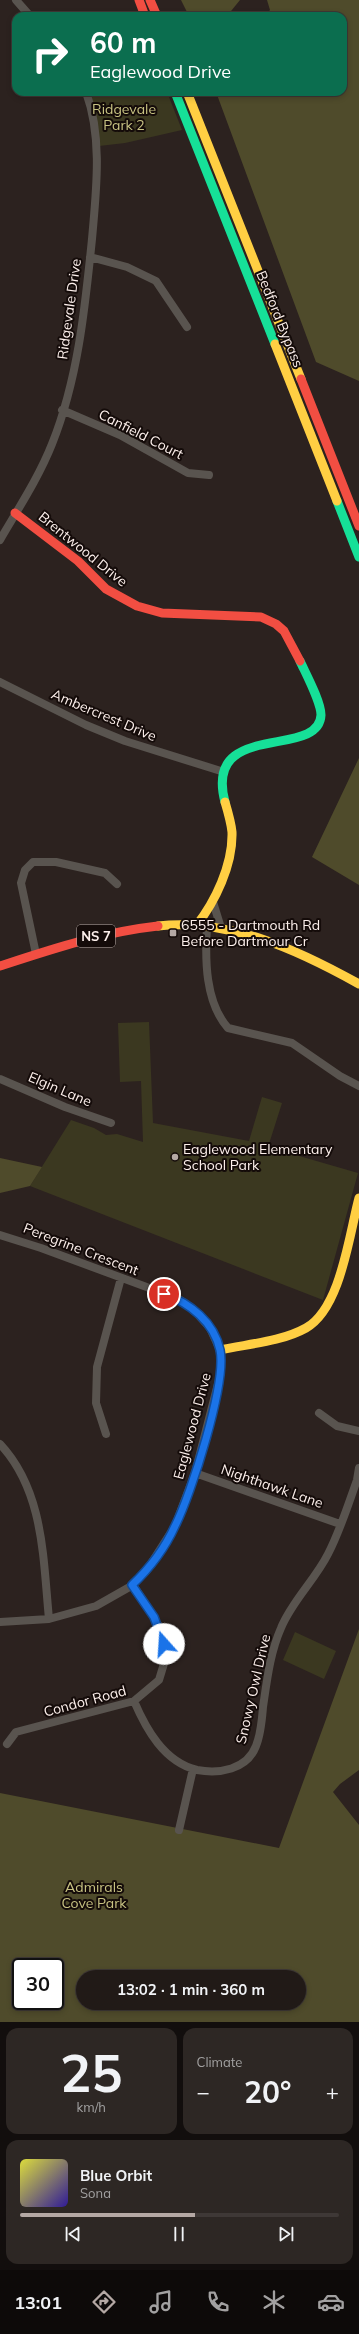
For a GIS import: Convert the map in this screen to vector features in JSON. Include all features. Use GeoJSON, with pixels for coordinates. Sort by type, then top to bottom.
{"type":"FeatureCollection","features":[{"type":"Feature","properties":{"kind":"main road"},"geometry":{"type":"LineString","coordinates":[[139,0],[144,12]]}},
{"type":"Feature","properties":{"kind":"main road"},"geometry":{"type":"LineString","coordinates":[[150,0],[154,12]]}},
{"type":"Feature","properties":{"kind":"main road","name":"Bedford Bypass"},"geometry":{"type":"LineString","coordinates":[[177,96],[359,557]]}},
{"type":"Feature","properties":{"kind":"main road","name":"Bedford Bypass"},"geometry":{"type":"LineString","coordinates":[[189,96],[359,526]]}},
{"type":"Feature","properties":{"kind":"main road","name":"Brentwood Drive"},"geometry":{"type":"LineString","coordinates":[[16,513],[78,562],[106,589],[138,606],[162,613],[261,617],[272,621],[283,630],[290,642],[321,713],[318,727],[310,734],[265,743],[244,750],[232,760],[224,772]]}},
{"type":"Feature","properties":{"kind":"main road"},"geometry":{"type":"LineString","coordinates":[[196,926],[213,902],[233,842],[232,823],[222,781],[224,772]]}},
{"type":"Feature","properties":{"kind":"main road","name":"NS 7"},"geometry":{"type":"LineString","coordinates":[[0,966],[97,936],[142,927],[196,926],[221,928],[304,955],[359,984]]}},
{"type":"Feature","properties":{"kind":"main road"},"geometry":{"type":"LineString","coordinates":[[220,1350],[305,1329],[323,1314],[336,1282],[358,1203]]}},
{"type":"Feature","properties":{"kind":"street"},"geometry":{"type":"LineString","coordinates":[[16,0],[26,12]]}},
{"type":"Feature","properties":{"kind":"street","name":"Ridgevale Drive"},"geometry":{"type":"LineString","coordinates":[[0,540],[16,513],[52,444],[80,339],[90,257],[96,170],[93,117],[87,96]]}},
{"type":"Feature","properties":{"kind":"street"},"geometry":{"type":"LineString","coordinates":[[90,257],[127,267],[156,281],[187,327]]}},
{"type":"Feature","properties":{"kind":"street","name":"Canfield Court"},"geometry":{"type":"LineString","coordinates":[[62,410],[120,435],[188,473],[209,475]]}},
{"type":"Feature","properties":{"kind":"street","name":"Ambercrest Drive"},"geometry":{"type":"LineString","coordinates":[[0,682],[86,725],[125,741],[224,772]]}},
{"type":"Feature","properties":{"kind":"street"},"geometry":{"type":"LineString","coordinates":[[36,954],[21,883],[25,870],[33,862],[56,862],[105,873],[117,884]]}},
{"type":"Feature","properties":{"kind":"street"},"geometry":{"type":"LineString","coordinates":[[213,902],[221,928]]}},
{"type":"Feature","properties":{"kind":"street"},"geometry":{"type":"LineString","coordinates":[[207,927],[205,956],[213,999],[218,1014],[228,1028],[292,1043],[340,1076],[359,1086]]}},
{"type":"Feature","properties":{"kind":"street","name":"Elgin Lane"},"geometry":{"type":"LineString","coordinates":[[0,1079],[110,1124]]}},
{"type":"Feature","properties":{"kind":"street","name":"Peregrine Crescent"},"geometry":{"type":"LineString","coordinates":[[0,1235],[12,1237],[179,1300],[193,1309],[210,1328],[220,1350]]}},
{"type":"Feature","properties":{"kind":"street"},"geometry":{"type":"LineString","coordinates":[[106,1434],[96,1403],[97,1367],[121,1278]]}},
{"type":"Feature","properties":{"kind":"street","name":"Eaglewood Drive"},"geometry":{"type":"LineString","coordinates":[[0,1622],[49,1619],[96,1606],[132,1585],[159,1554],[176,1526],[195,1473],[221,1372],[220,1350]]}},
{"type":"Feature","properties":{"kind":"street"},"geometry":{"type":"LineString","coordinates":[[320,1413],[337,1426],[359,1431]]}},
{"type":"Feature","properties":{"kind":"street"},"geometry":{"type":"LineString","coordinates":[[0,1444],[12,1457],[26,1482],[34,1502],[40,1536],[49,1619]]}},
{"type":"Feature","properties":{"kind":"street","name":"Snowy Owl Drive"},"geometry":{"type":"LineString","coordinates":[[134,1701],[153,1739],[168,1754],[193,1769],[208,1772],[222,1772],[236,1767],[247,1759],[256,1746],[269,1668],[276,1639],[285,1617],[328,1554],[357,1480],[359,1468]]}},
{"type":"Feature","properties":{"kind":"street","name":"Nighthawk Lane"},"geometry":{"type":"LineString","coordinates":[[195,1473],[340,1524]]}},
{"type":"Feature","properties":{"kind":"street","name":"Condor Road"},"geometry":{"type":"LineString","coordinates":[[7,1744],[16,1732],[134,1701],[159,1680],[166,1657],[164,1644],[154,1617],[132,1585]]}},
{"type":"Feature","properties":{"kind":"street"},"geometry":{"type":"LineString","coordinates":[[180,1830],[193,1769]]}},
{"type":"Feature","properties":{"kind":"green space"},"geometry":{"type":"Polygon","coordinates":[[[181,0],[240,0],[230,12],[187,12],[181,0]]]}},
{"type":"Feature","properties":{"kind":"green space"},"geometry":{"type":"Polygon","coordinates":[[[267,0],[359,0],[359,381],[316,362],[217,96],[347,96],[347,12],[268,12],[270,10],[267,0]]]}},
{"type":"Feature","properties":{"kind":"green space","name":"Ridgevale Park 2"},"geometry":{"type":"Polygon","coordinates":[[[91,96],[169,96],[182,130],[125,143],[99,146],[91,96]]]}},
{"type":"Feature","properties":{"kind":"green space"},"geometry":{"type":"Polygon","coordinates":[[[359,758],[359,885],[312,857],[359,758]]]}},
{"type":"Feature","properties":{"kind":"green space","name":"Eaglewood Elementary School Park"},"geometry":{"type":"Polygon","coordinates":[[[149,1022],[153,1123],[249,1141],[262,1097],[282,1103],[268,1147],[358,1173],[323,1300],[30,1186],[71,1120],[94,1128],[106,1135],[117,1134],[143,1142],[141,1081],[120,1082],[118,1023],[149,1022]]]}},
{"type":"Feature","properties":{"kind":"green space"},"geometry":{"type":"Polygon","coordinates":[[[0,1158],[42,1167],[30,1186],[0,1193],[0,1158]]]}},
{"type":"Feature","properties":{"kind":"green space","name":"Admirals Cove Park"},"geometry":{"type":"Polygon","coordinates":[[[359,1629],[359,1770],[340,1784],[333,1792],[359,1825],[359,2022],[0,2022],[0,1793],[279,1848],[359,1629]]]}},
{"type":"Feature","properties":{"kind":"green space"},"geometry":{"type":"Polygon","coordinates":[[[295,1632],[336,1651],[324,1679],[283,1660],[295,1632]]]}},
{"type":"Feature","properties":{"kind":"traffic: fast"},"geometry":{"type":"LineString","coordinates":[[177,96],[275,344]]}},
{"type":"Feature","properties":{"kind":"traffic: fast"},"geometry":{"type":"LineString","coordinates":[[337,501],[359,557]]}},
{"type":"Feature","properties":{"kind":"traffic: fast"},"geometry":{"type":"LineString","coordinates":[[225,802],[223,776],[230,760],[245,750],[264,744],[302,736],[315,728],[321,715],[319,703],[300,661]]}},
{"type":"Feature","properties":{"kind":"traffic: slow"},"geometry":{"type":"LineString","coordinates":[[189,96],[301,379]]}},
{"type":"Feature","properties":{"kind":"traffic: slow"},"geometry":{"type":"LineString","coordinates":[[275,344],[337,501]]}},
{"type":"Feature","properties":{"kind":"traffic: slow"},"geometry":{"type":"LineString","coordinates":[[196,926],[210,906],[222,882],[232,845],[232,832],[225,802]]}},
{"type":"Feature","properties":{"kind":"traffic: slow"},"geometry":{"type":"LineString","coordinates":[[158,926],[185,925],[211,927],[263,939],[312,959],[359,984]]}},
{"type":"Feature","properties":{"kind":"traffic: slow"},"geometry":{"type":"LineString","coordinates":[[220,1350],[275,1340],[306,1328],[318,1318],[328,1304],[336,1288],[347,1250],[359,1198]]}},
{"type":"Feature","properties":{"kind":"traffic: jam"},"geometry":{"type":"LineString","coordinates":[[139,0],[144,12]]}},
{"type":"Feature","properties":{"kind":"traffic: jam"},"geometry":{"type":"LineString","coordinates":[[150,0],[155,12]]}},
{"type":"Feature","properties":{"kind":"traffic: jam"},"geometry":{"type":"LineString","coordinates":[[301,379],[359,526]]}},
{"type":"Feature","properties":{"kind":"traffic: jam"},"geometry":{"type":"LineString","coordinates":[[15,513],[78,561],[106,589],[137,606],[162,613],[261,617],[276,624],[284,631],[300,661]]}},
{"type":"Feature","properties":{"kind":"traffic: jam"},"geometry":{"type":"LineString","coordinates":[[0,966],[58,947],[117,932],[158,926]]}},
{"type":"Feature","properties":{"kind":"place","name":"6555 - Dartmouth Rd Before Dartmour Cr"},"geometry":{"type":"Point","coordinates":[173,933]}},
{"type":"Feature","properties":{"kind":"place","name":"Eaglewood Elementary School Park"},"geometry":{"type":"Point","coordinates":[175,1157]}},
{"type":"Feature","properties":{"kind":"route"},"geometry":{"type":"LineString","coordinates":[[164,1294],[179,1300],[193,1309],[210,1328],[220,1350],[221,1372],[218,1390],[195,1473],[176,1526],[159,1554],[147,1570],[132,1585],[154,1617],[164,1644]]}}]}
